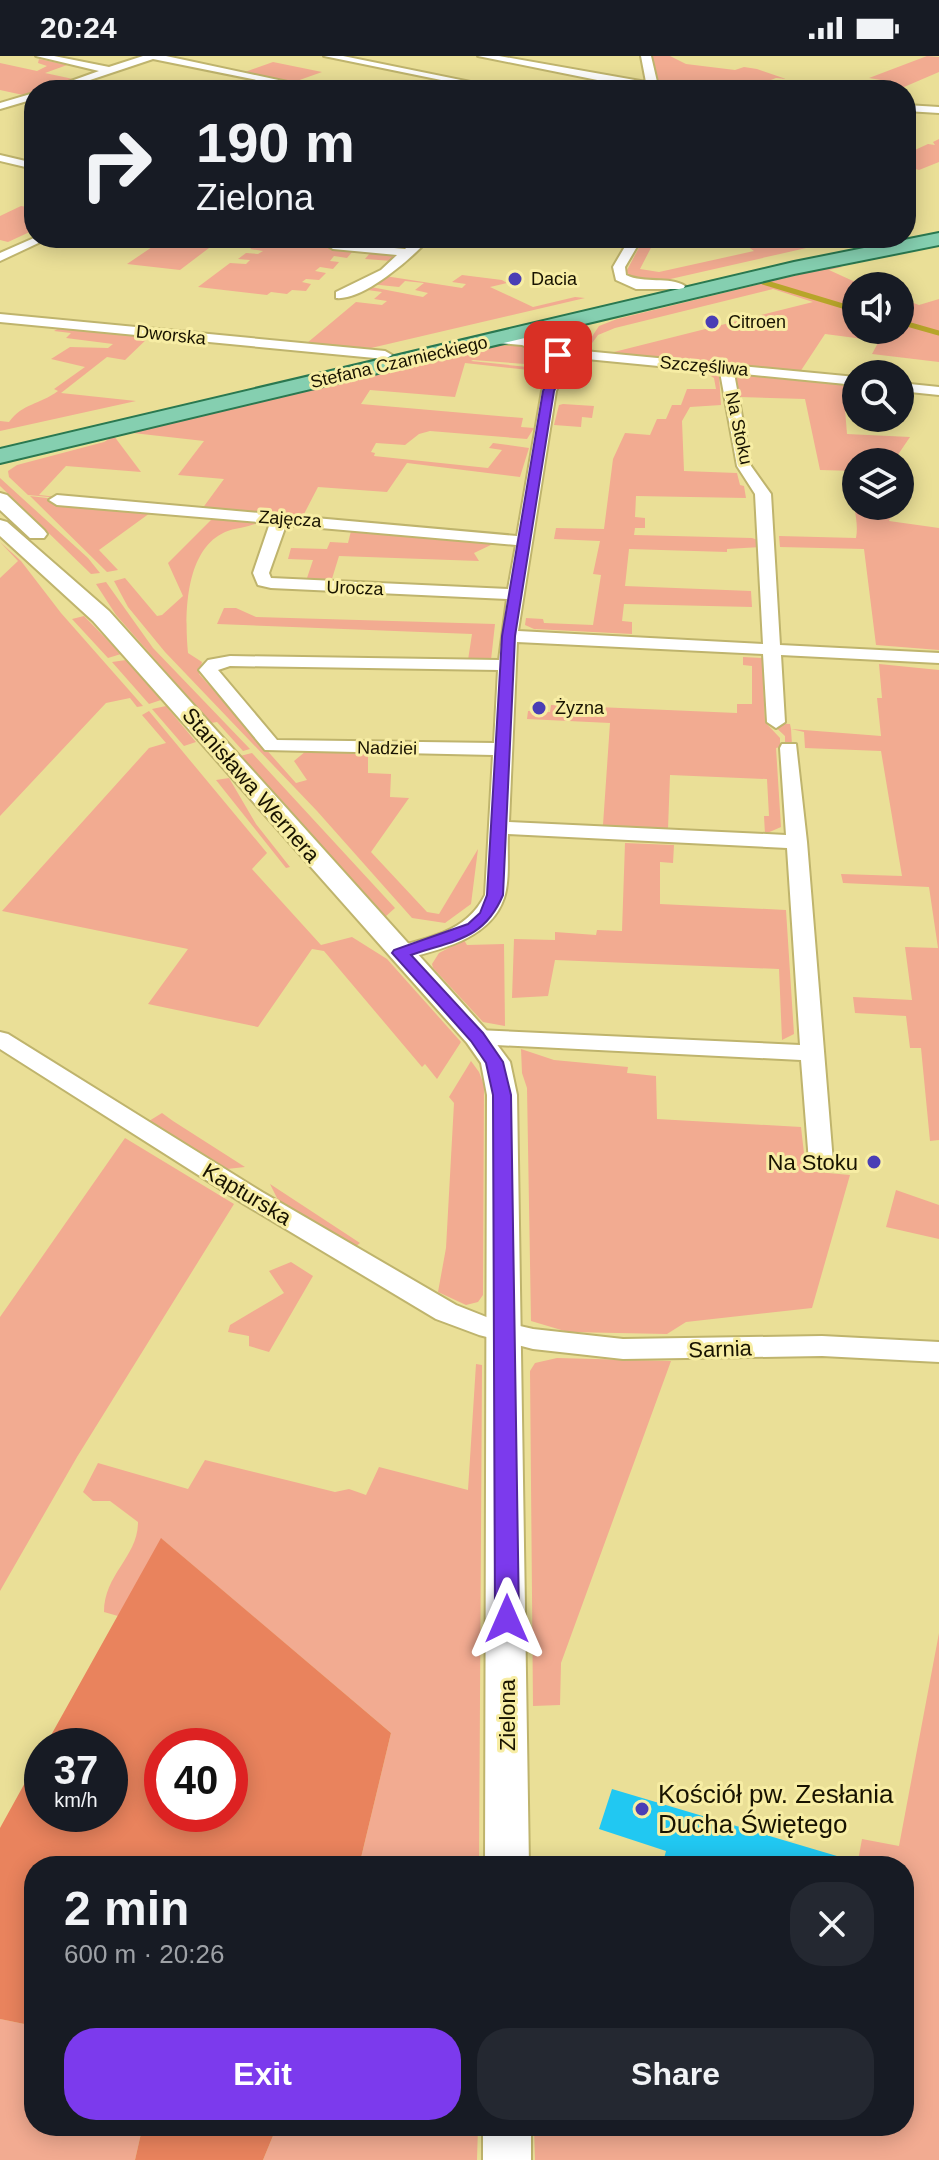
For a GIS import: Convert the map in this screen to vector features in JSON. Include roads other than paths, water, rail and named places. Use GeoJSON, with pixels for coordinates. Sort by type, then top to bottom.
{"type":"FeatureCollection","features":[{"type":"Feature","properties":{"kind":"main road"},"geometry":{"type":"LineString","coordinates":[[916,232],[939,228]]}},
{"type":"Feature","properties":{"kind":"main road","name":"Stefana Czarnieckiego"},"geometry":{"type":"LineString","coordinates":[[916,244],[939,239]]}},
{"type":"Feature","properties":{"kind":"main road","name":"Stefana Czarnieckiego"},"geometry":{"type":"LineString","coordinates":[[0,441],[339,359],[385,355],[636,290],[679,286],[844,248]]}},
{"type":"Feature","properties":{"kind":"main road","name":"Stefana Czarnieckiego"},"geometry":{"type":"LineString","coordinates":[[0,456],[492,339],[531,336],[794,268],[894,248]]}},
{"type":"Feature","properties":{"kind":"street"},"geometry":{"type":"LineString","coordinates":[[41,56],[110,70]]}},
{"type":"Feature","properties":{"kind":"street"},"geometry":{"type":"LineString","coordinates":[[80,80],[152,56],[271,80]]}},
{"type":"Feature","properties":{"kind":"street"},"geometry":{"type":"LineString","coordinates":[[329,56],[453,80]]}},
{"type":"Feature","properties":{"kind":"street"},"geometry":{"type":"LineString","coordinates":[[483,56],[610,80]]}},
{"type":"Feature","properties":{"kind":"street"},"geometry":{"type":"LineString","coordinates":[[646,56],[650,80]]}},
{"type":"Feature","properties":{"kind":"street"},"geometry":{"type":"LineString","coordinates":[[0,106],[24,99]]}},
{"type":"Feature","properties":{"kind":"street"},"geometry":{"type":"LineString","coordinates":[[916,109],[939,110]]}},
{"type":"Feature","properties":{"kind":"street"},"geometry":{"type":"LineString","coordinates":[[0,158],[22,163]]}},
{"type":"Feature","properties":{"kind":"street"},"geometry":{"type":"LineString","coordinates":[[0,257],[24,246]]}},
{"type":"Feature","properties":{"kind":"street"},"geometry":{"type":"LineString","coordinates":[[361,248],[408,253]]}},
{"type":"Feature","properties":{"kind":"street"},"geometry":{"type":"LineString","coordinates":[[340,295],[385,273],[413,248]]}},
{"type":"Feature","properties":{"kind":"street"},"geometry":{"type":"LineString","coordinates":[[630,248],[617,272],[636,290]]}},
{"type":"Feature","properties":{"kind":"street","name":"Dworska"},"geometry":{"type":"LineString","coordinates":[[0,318],[339,359]]}},
{"type":"Feature","properties":{"kind":"street"},"geometry":{"type":"LineString","coordinates":[[400,953],[474,927],[487,915],[495,895],[509,636],[549,391],[562,363],[558,355],[531,336]]}},
{"type":"Feature","properties":{"kind":"street","name":"Szczęśliwa"},"geometry":{"type":"LineString","coordinates":[[553,352],[842,380]]}},
{"type":"Feature","properties":{"kind":"street","name":"Na Stoku"},"geometry":{"type":"LineString","coordinates":[[726,368],[744,466],[763,494],[776,722]]}},
{"type":"Feature","properties":{"kind":"street"},"geometry":{"type":"LineString","coordinates":[[914,388],[939,391]]}},
{"type":"Feature","properties":{"kind":"street","name":"Stanisława Wernera"},"geometry":{"type":"LineString","coordinates":[[0,499],[89,585],[101,616]]}},
{"type":"Feature","properties":{"kind":"street","name":"Zajęcza"},"geometry":{"type":"LineString","coordinates":[[57,500],[523,541]]}},
{"type":"Feature","properties":{"kind":"street","name":"Urocza"},"geometry":{"type":"LineString","coordinates":[[280,518],[261,573],[264,581],[281,585],[515,594]]}},
{"type":"Feature","properties":{"kind":"street","name":"Stanisława Wernera"},"geometry":{"type":"LineString","coordinates":[[0,526],[101,616],[400,953]]}},
{"type":"Feature","properties":{"kind":"street"},"geometry":{"type":"LineString","coordinates":[[509,636],[939,658]]}},
{"type":"Feature","properties":{"kind":"street","name":"Nadziei"},"geometry":{"type":"LineString","coordinates":[[502,749],[272,746],[208,670],[214,664],[230,661],[507,665]]}},
{"type":"Feature","properties":{"kind":"street"},"geometry":{"type":"LineString","coordinates":[[789,748],[821,1162]]}},
{"type":"Feature","properties":{"kind":"street"},"geometry":{"type":"LineString","coordinates":[[501,828],[797,842]]}},
{"type":"Feature","properties":{"kind":"street","name":"Zielona"},"geometry":{"type":"LineString","coordinates":[[400,953],[477,1037],[495,1062],[502,1095],[507,1856]]}},
{"type":"Feature","properties":{"kind":"street"},"geometry":{"type":"LineString","coordinates":[[477,1037],[811,1053]]}},
{"type":"Feature","properties":{"kind":"street","name":"Kapturska"},"geometry":{"type":"LineString","coordinates":[[3,1047],[446,1312],[503,1334]]}},
{"type":"Feature","properties":{"kind":"street","name":"Sarnia"},"geometry":{"type":"LineString","coordinates":[[503,1334],[561,1344],[639,1349],[806,1346],[939,1352]]}},
{"type":"Feature","properties":{"kind":"street"},"geometry":{"type":"LineString","coordinates":[[507,2136],[507,2160]]}},
{"type":"Feature","properties":{"kind":"waterway"},"geometry":{"type":"LineString","coordinates":[[763,282],[842,306]]}},
{"type":"Feature","properties":{"kind":"waterway"},"geometry":{"type":"LineString","coordinates":[[914,326],[939,333]]}},
{"type":"Feature","properties":{"kind":"place","name":"Dacia"},"geometry":{"type":"Point","coordinates":[515,279]}},
{"type":"Feature","properties":{"kind":"place","name":"Citroen"},"geometry":{"type":"Point","coordinates":[712,322]}},
{"type":"Feature","properties":{"kind":"place","name":"Żyzna"},"geometry":{"type":"Point","coordinates":[539,708]}},
{"type":"Feature","properties":{"kind":"place","name":"Na Stoku"},"geometry":{"type":"Point","coordinates":[874,1162]}},
{"type":"Feature","properties":{"kind":"place","name":"Kościół pw. Zesłania Ducha Świętego"},"geometry":{"type":"Point","coordinates":[642,1809]}}]}
